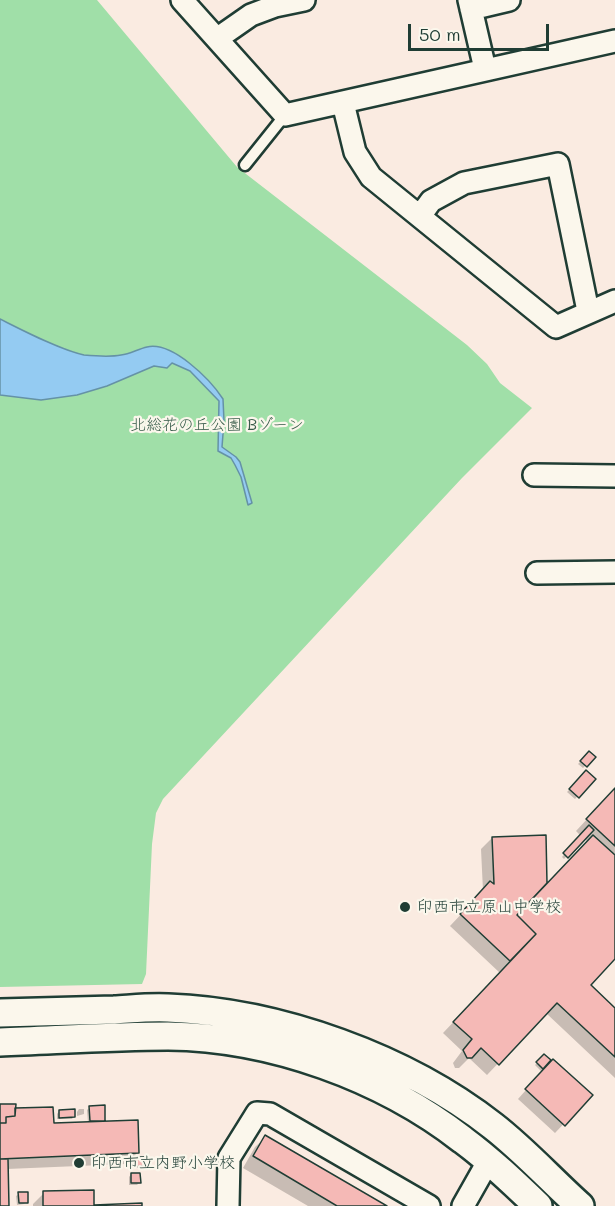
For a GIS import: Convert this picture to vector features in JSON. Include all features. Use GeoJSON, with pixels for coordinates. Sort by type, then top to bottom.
{"type":"FeatureCollection","features":[{"type":"Feature","properties":{"kind":"street"},"geometry":{"type":"LineString","coordinates":[[182,0],[285,116],[615,41]]}},
{"type":"Feature","properties":{"kind":"street"},"geometry":{"type":"LineString","coordinates":[[218,38],[251,15],[275,6],[304,0]]}},
{"type":"Feature","properties":{"kind":"street"},"geometry":{"type":"LineString","coordinates":[[485,69],[470,5],[509,0]]}},
{"type":"Feature","properties":{"kind":"street"},"geometry":{"type":"LineString","coordinates":[[343,103],[355,152],[371,177],[555,327],[615,301]]}},
{"type":"Feature","properties":{"kind":"street"},"geometry":{"type":"LineString","coordinates":[[420,216],[431,201],[464,183],[558,164],[588,311]]}},
{"type":"Feature","properties":{"kind":"street"},"geometry":{"type":"LineString","coordinates":[[534,475],[615,477]]}},
{"type":"Feature","properties":{"kind":"street"},"geometry":{"type":"LineString","coordinates":[[537,573],[615,572]]}},
{"type":"Feature","properties":{"kind":"street"},"geometry":{"type":"LineString","coordinates":[[0,1013],[168,1008],[220,1013],[292,1028],[358,1050],[443,1092],[493,1126],[580,1206]]}},
{"type":"Feature","properties":{"kind":"street"},"geometry":{"type":"LineString","coordinates":[[0,1042],[170,1036],[276,1050],[348,1074],[391,1093],[462,1138],[538,1206]]}},
{"type":"Feature","properties":{"kind":"street"},"geometry":{"type":"LineString","coordinates":[[228,1206],[229,1158],[257,1113],[270,1114],[429,1206]]}},
{"type":"Feature","properties":{"kind":"street"},"geometry":{"type":"LineString","coordinates":[[463,1206],[489,1160]]}},
{"type":"Feature","properties":{"kind":"lane"},"geometry":{"type":"LineString","coordinates":[[245,165],[285,116]]}},
{"type":"Feature","properties":{"kind":"green space","name":"北総花の丘公園 Bゾーン"},"geometry":{"type":"Polygon","coordinates":[[[0,0],[97,0],[237,167],[467,345],[487,364],[500,383],[532,408],[462,478],[163,799],[156,813],[152,844],[146,974],[142,984],[0,987],[0,0]]]}},
{"type":"Feature","properties":{"kind":"water"},"geometry":{"type":"Polygon","coordinates":[[[0,319],[53,344],[84,355],[117,356],[147,347],[157,347],[168,350],[190,363],[223,399],[222,447],[240,462],[252,503],[248,505],[241,477],[231,458],[218,451],[219,401],[190,371],[172,363],[167,368],[154,366],[107,386],[77,395],[41,400],[0,395],[0,319]]]}},
{"type":"Feature","properties":{"kind":"building"},"geometry":{"type":"Polygon","coordinates":[[[589,751],[596,757],[587,767],[580,761],[589,751]]]}},
{"type":"Feature","properties":{"kind":"building"},"geometry":{"type":"Polygon","coordinates":[[[586,770],[596,779],[579,798],[569,789],[586,770]]]}},
{"type":"Feature","properties":{"kind":"building"},"geometry":{"type":"Polygon","coordinates":[[[615,788],[615,846],[586,819],[615,788]]]}},
{"type":"Feature","properties":{"kind":"building"},"geometry":{"type":"Polygon","coordinates":[[[589,825],[594,830],[568,858],[563,853],[589,825]]]}},
{"type":"Feature","properties":{"kind":"building"},"geometry":{"type":"Polygon","coordinates":[[[546,835],[547,883],[517,915],[536,934],[510,961],[460,914],[490,881],[494,884],[492,837],[546,835]]]}},
{"type":"Feature","properties":{"kind":"building"},"geometry":{"type":"Polygon","coordinates":[[[593,835],[615,855],[615,959],[591,985],[615,1008],[615,1057],[557,1003],[499,1065],[481,1048],[472,1058],[467,1058],[463,1050],[472,1039],[453,1022],[536,934],[517,915],[593,835]]]}},
{"type":"Feature","properties":{"kind":"building"},"geometry":{"type":"Polygon","coordinates":[[[544,1054],[551,1060],[543,1069],[536,1062],[544,1054]]]}},
{"type":"Feature","properties":{"kind":"building"},"geometry":{"type":"Polygon","coordinates":[[[553,1059],[593,1095],[565,1126],[525,1089],[553,1059]]]}},
{"type":"Feature","properties":{"kind":"building"},"geometry":{"type":"Polygon","coordinates":[[[0,1104],[16,1104],[15,1116],[6,1117],[6,1123],[0,1123],[0,1104]]]}},
{"type":"Feature","properties":{"kind":"building"},"geometry":{"type":"Polygon","coordinates":[[[105,1105],[105,1121],[90,1121],[89,1106],[105,1105]]]}},
{"type":"Feature","properties":{"kind":"building"},"geometry":{"type":"Polygon","coordinates":[[[53,1107],[54,1123],[138,1120],[139,1153],[0,1159],[0,1123],[6,1123],[6,1117],[15,1116],[15,1108],[53,1107]]]}},
{"type":"Feature","properties":{"kind":"building"},"geometry":{"type":"Polygon","coordinates":[[[75,1109],[75,1117],[59,1118],[59,1110],[75,1109]]]}},
{"type":"Feature","properties":{"kind":"building"},"geometry":{"type":"Polygon","coordinates":[[[265,1135],[387,1206],[337,1206],[253,1156],[265,1135]]]}},
{"type":"Feature","properties":{"kind":"building"},"geometry":{"type":"Polygon","coordinates":[[[132,1157],[144,1157],[144,1166],[132,1167],[132,1157]]]}},
{"type":"Feature","properties":{"kind":"building"},"geometry":{"type":"Polygon","coordinates":[[[0,1159],[8,1159],[9,1206],[0,1206],[0,1159]]]}},
{"type":"Feature","properties":{"kind":"building"},"geometry":{"type":"Polygon","coordinates":[[[131,1173],[140,1173],[141,1183],[131,1183],[131,1173]]]}},
{"type":"Feature","properties":{"kind":"building"},"geometry":{"type":"Polygon","coordinates":[[[94,1190],[94,1205],[142,1203],[142,1206],[43,1206],[43,1191],[94,1190]]]}},
{"type":"Feature","properties":{"kind":"building"},"geometry":{"type":"Polygon","coordinates":[[[18,1192],[28,1192],[28,1203],[19,1203],[18,1192]]]}},
{"type":"Feature","properties":{"kind":"place","name":"印西市立原山中学校"},"geometry":{"type":"Point","coordinates":[405,907]}},
{"type":"Feature","properties":{"kind":"place","name":"印西市立内野小学校"},"geometry":{"type":"Point","coordinates":[79,1163]}}]}
